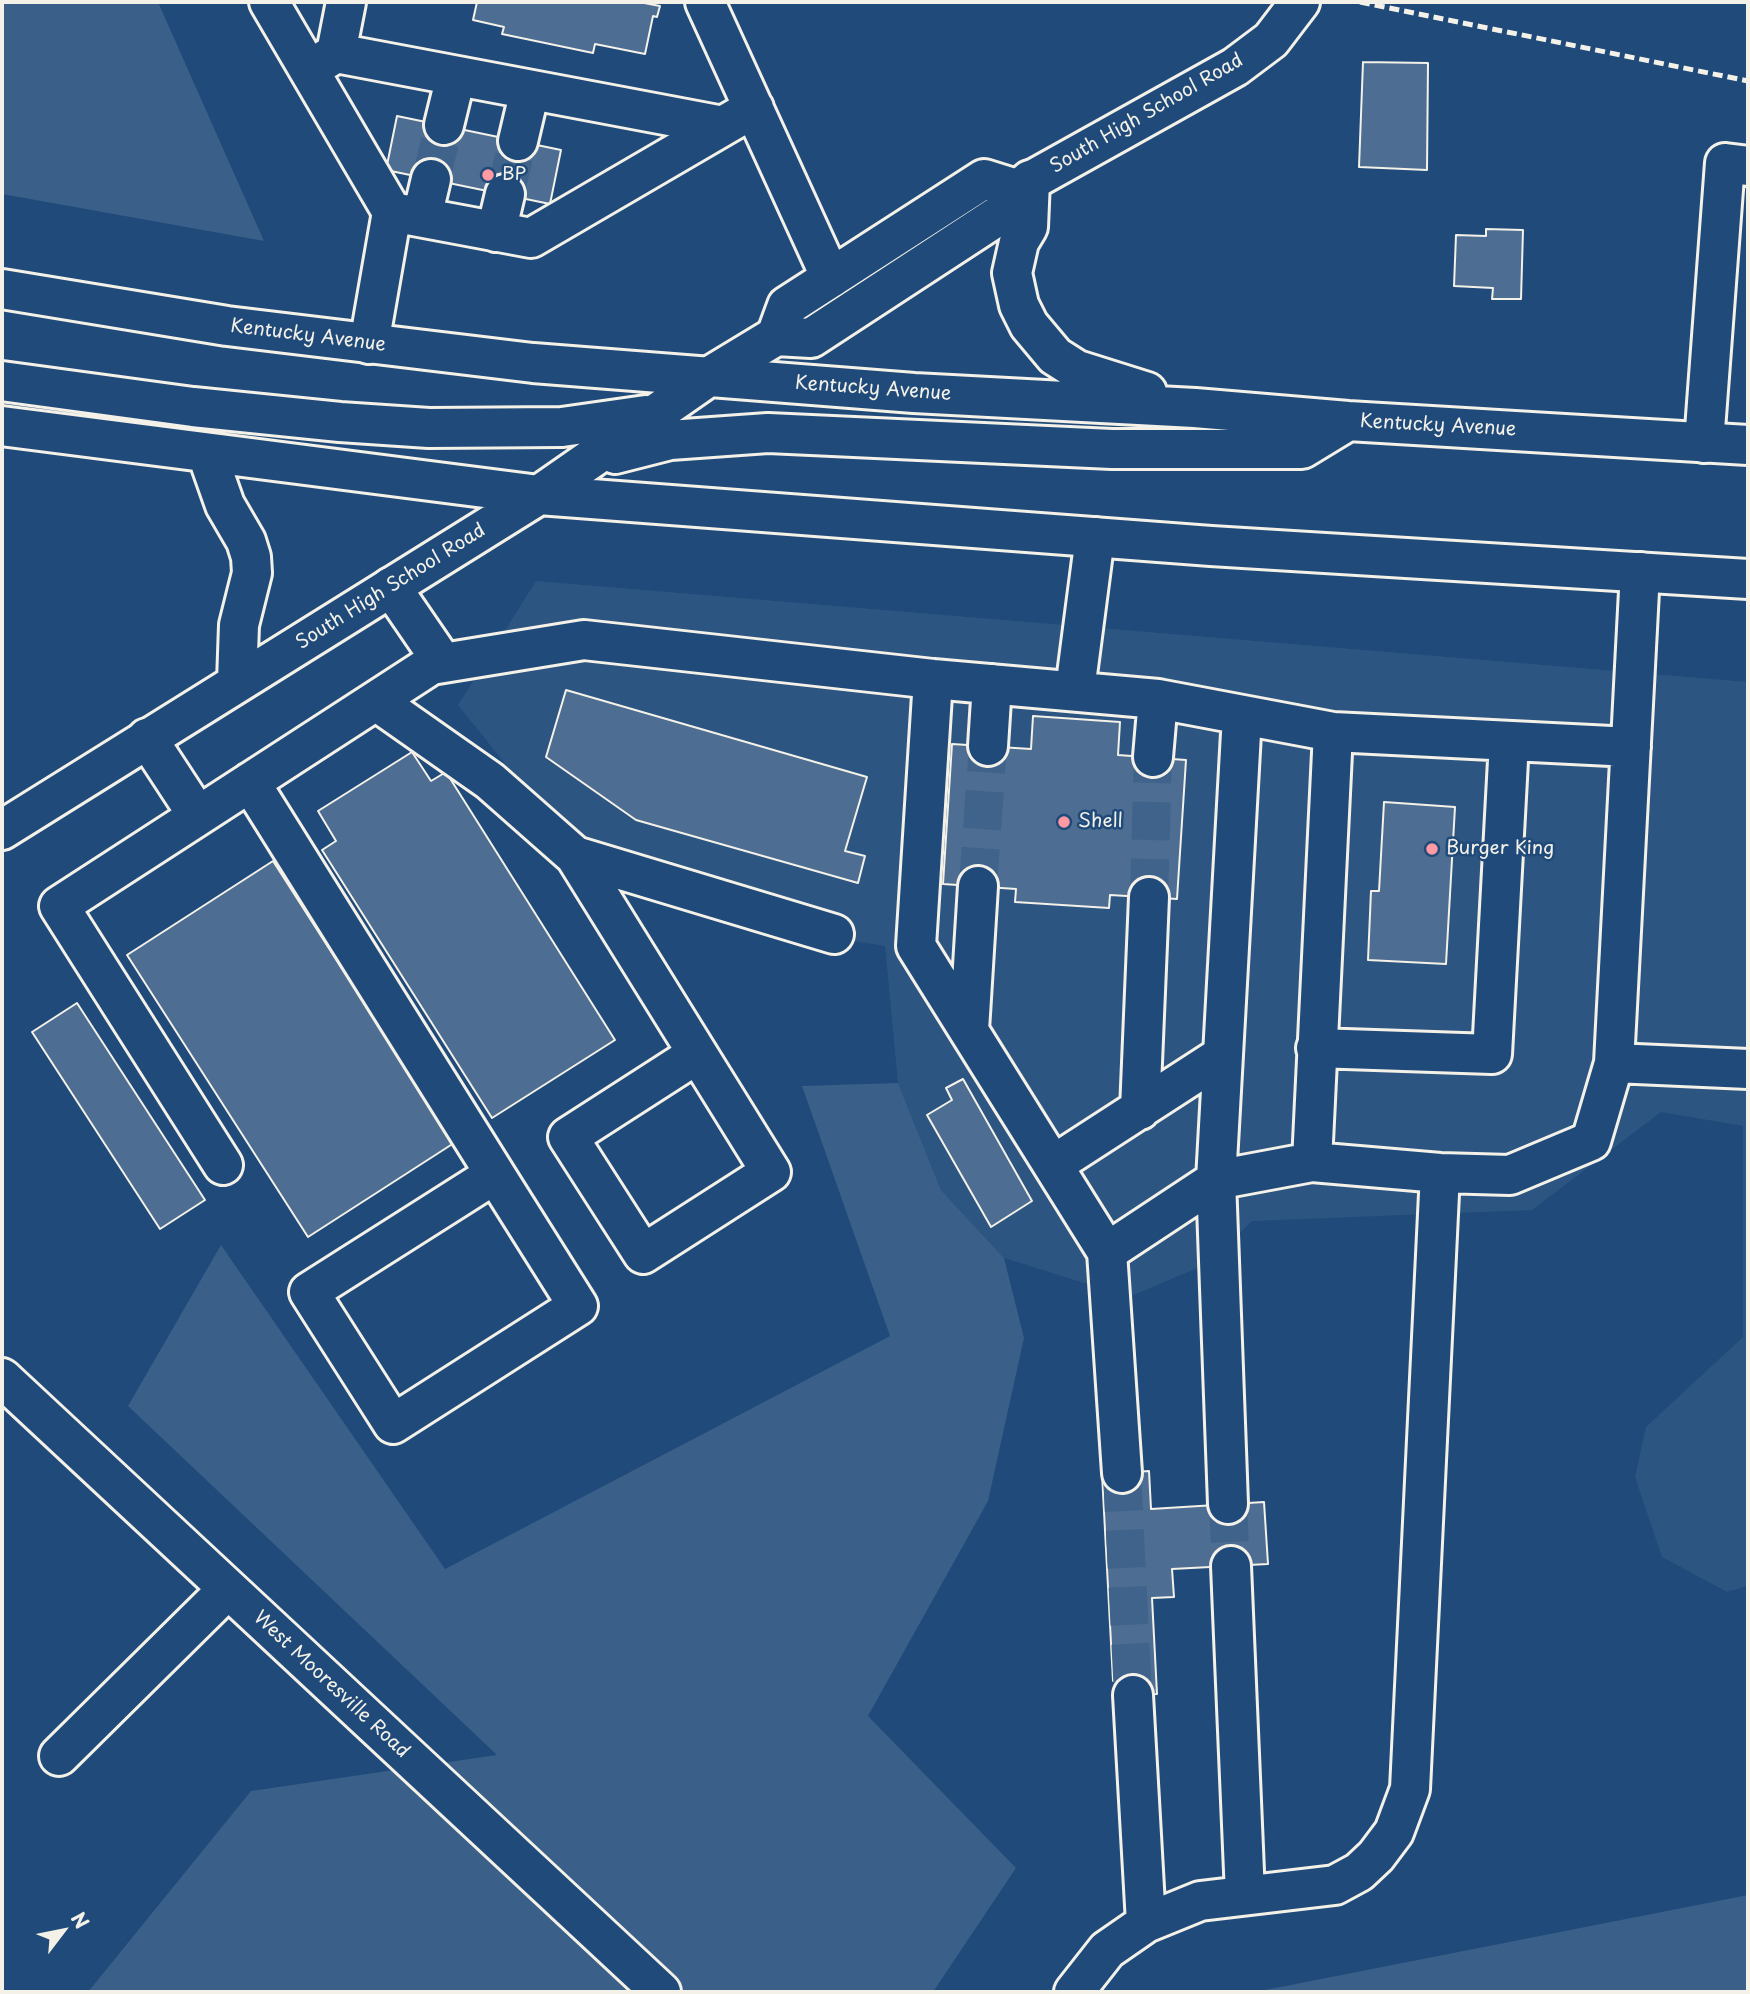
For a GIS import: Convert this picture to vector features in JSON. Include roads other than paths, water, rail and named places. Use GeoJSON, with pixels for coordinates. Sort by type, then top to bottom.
{"type":"FeatureCollection","features":[{"type":"Feature","properties":{"kind":"main road"},"geometry":{"type":"LineString","coordinates":[[269,2],[323,62],[407,214],[531,238],[738,117]]}},
{"type":"Feature","properties":{"kind":"main road"},"geometry":{"type":"LineString","coordinates":[[323,62],[346,2]]}},
{"type":"Feature","properties":{"kind":"main road"},"geometry":{"type":"LineString","coordinates":[[705,2],[738,117],[831,278]]}},
{"type":"Feature","properties":{"kind":"main road","name":"South High School Road"},"geometry":{"type":"LineString","coordinates":[[2,830],[539,495],[710,376],[776,336],[811,338],[1010,208],[1023,185],[1235,67],[1271,40],[1300,2]]}},
{"type":"Feature","properties":{"kind":"main road"},"geometry":{"type":"LineString","coordinates":[[323,62],[456,76],[530,90],[738,117]]}},
{"type":"Feature","properties":{"kind":"main road"},"geometry":{"type":"LineString","coordinates":[[443,125],[456,76]]}},
{"type":"Feature","properties":{"kind":"main road"},"geometry":{"type":"LineString","coordinates":[[518,141],[530,90]]}},
{"type":"Feature","properties":{"kind":"main road"},"geometry":{"type":"LineString","coordinates":[[1704,443],[1725,163],[1748,166]]}},
{"type":"Feature","properties":{"kind":"main road"},"geometry":{"type":"LineString","coordinates":[[369,344],[407,214],[431,179]]}},
{"type":"Feature","properties":{"kind":"main road"},"geometry":{"type":"LineString","coordinates":[[776,336],[787,306],[984,179],[1023,185],[1028,228],[1019,242],[1012,273],[1019,305],[1042,342],[1055,356],[1077,370],[1195,408]]}},
{"type":"Feature","properties":{"kind":"main road"},"geometry":{"type":"LineString","coordinates":[[496,232],[505,194]]}},
{"type":"Feature","properties":{"kind":"main road","name":"Kentucky Avenue"},"geometry":{"type":"LineString","coordinates":[[2,289],[187,320],[533,363],[914,393],[1195,408],[1348,421],[1748,445]]}},
{"type":"Feature","properties":{"kind":"main road"},"geometry":{"type":"LineString","coordinates":[[2,381],[193,407],[429,428],[562,427],[659,412]]}},
{"type":"Feature","properties":{"kind":"main road"},"geometry":{"type":"LineString","coordinates":[[582,466],[630,448],[670,440],[768,433],[1112,449],[1302,449],[1348,421]]}},
{"type":"Feature","properties":{"kind":"main road"},"geometry":{"type":"LineString","coordinates":[[2,426],[539,495],[1095,537],[1748,579]]}},
{"type":"Feature","properties":{"kind":"main road"},"geometry":{"type":"LineString","coordinates":[[207,454],[225,505],[246,541],[251,557],[252,573],[239,625],[237,682]]}},
{"type":"Feature","properties":{"kind":"main road"},"geometry":{"type":"LineString","coordinates":[[1075,690],[1095,537]]}},
{"type":"Feature","properties":{"kind":"main road"},"geometry":{"type":"LineString","coordinates":[[1107,1252],[1216,1180],[1312,1161],[1440,1173],[1510,1175],[1591,1141],[1614,1063],[1640,572]]}},
{"type":"Feature","properties":{"kind":"main road"},"geometry":{"type":"LineString","coordinates":[[391,587],[443,663]]}},
{"type":"Feature","properties":{"kind":"main road"},"geometry":{"type":"LineString","coordinates":[[223,1165],[59,906],[431,665],[584,640],[933,680],[1158,699],[1333,732],[1631,747]]}},
{"type":"Feature","properties":{"kind":"main road"},"geometry":{"type":"LineString","coordinates":[[933,680],[916,946],[1107,1252],[1122,1473]]}},
{"type":"Feature","properties":{"kind":"main road"},"geometry":{"type":"LineString","coordinates":[[988,746],[992,684]]}},
{"type":"Feature","properties":{"kind":"main road"},"geometry":{"type":"LineString","coordinates":[[1153,757],[1158,699]]}},
{"type":"Feature","properties":{"kind":"main road"},"geometry":{"type":"LineString","coordinates":[[376,701],[490,781],[575,856],[698,1054],[771,1172],[643,1254],[568,1138],[698,1054]]}},
{"type":"Feature","properties":{"kind":"main road"},"geometry":{"type":"LineString","coordinates":[[1228,1504],[1216,1180],[1242,715]]}},
{"type":"Feature","properties":{"kind":"main road"},"geometry":{"type":"LineString","coordinates":[[1312,1161],[1333,732]]}},
{"type":"Feature","properties":{"kind":"main road"},"geometry":{"type":"LineString","coordinates":[[147,738],[198,816]]}},
{"type":"Feature","properties":{"kind":"main road"},"geometry":{"type":"LineString","coordinates":[[1316,1048],[1492,1054],[1509,742]]}},
{"type":"Feature","properties":{"kind":"main road"},"geometry":{"type":"LineString","coordinates":[[250,782],[578,1306],[393,1424],[309,1292],[495,1174]]}},
{"type":"Feature","properties":{"kind":"main road"},"geometry":{"type":"LineString","coordinates":[[575,856],[834,934]]}},
{"type":"Feature","properties":{"kind":"main road"},"geometry":{"type":"LineString","coordinates":[[968,1030],[978,886]]}},
{"type":"Feature","properties":{"kind":"main road"},"geometry":{"type":"LineString","coordinates":[[1140,1110],[1149,897]]}},
{"type":"Feature","properties":{"kind":"main road"},"geometry":{"type":"LineString","coordinates":[[1053,1166],[1223,1055]]}},
{"type":"Feature","properties":{"kind":"main road"},"geometry":{"type":"LineString","coordinates":[[1614,1063],[1748,1069]]}},
{"type":"Feature","properties":{"kind":"main road"},"geometry":{"type":"LineString","coordinates":[[1074,1992],[1108,1951],[1146,1923],[1200,1901],[1335,1885],[1359,1872],[1376,1856],[1394,1832],[1410,1789],[1440,1173]]}},
{"type":"Feature","properties":{"kind":"main road","name":"West Mooresville Road"},"geometry":{"type":"LineString","coordinates":[[2,1378],[661,1992]]}},
{"type":"Feature","properties":{"kind":"main road"},"geometry":{"type":"LineString","coordinates":[[1231,1566],[1245,1895]]}},
{"type":"Feature","properties":{"kind":"main road"},"geometry":{"type":"LineString","coordinates":[[59,1756],[228,1589]]}},
{"type":"Feature","properties":{"kind":"main road"},"geometry":{"type":"LineString","coordinates":[[1133,1695],[1146,1923]]}},
{"type":"Feature","properties":{"kind":"tunnel"},"geometry":{"type":"LineString","coordinates":[[431,179],[444,125]]}},
{"type":"Feature","properties":{"kind":"tunnel"},"geometry":{"type":"LineString","coordinates":[[505,194],[518,141]]}},
{"type":"Feature","properties":{"kind":"tunnel"},"geometry":{"type":"LineString","coordinates":[[978,886],[988,746]]}},
{"type":"Feature","properties":{"kind":"tunnel"},"geometry":{"type":"LineString","coordinates":[[1149,897],[1153,757]]}},
{"type":"Feature","properties":{"kind":"tunnel"},"geometry":{"type":"LineString","coordinates":[[1122,1473],[1133,1695]]}},
{"type":"Feature","properties":{"kind":"tunnel"},"geometry":{"type":"LineString","coordinates":[[1228,1504],[1231,1566]]}},
{"type":"Feature","properties":{"kind":"railway"},"geometry":{"type":"LineString","coordinates":[[1360,2],[1748,81]]}},
{"type":"Feature","properties":{"kind":"place","name":"BP"},"geometry":{"type":"Point","coordinates":[488,175]}},
{"type":"Feature","properties":{"kind":"place","name":"Shell"},"geometry":{"type":"Point","coordinates":[1064,822]}},
{"type":"Feature","properties":{"kind":"place","name":"Burger King"},"geometry":{"type":"Point","coordinates":[1432,849]}}]}
